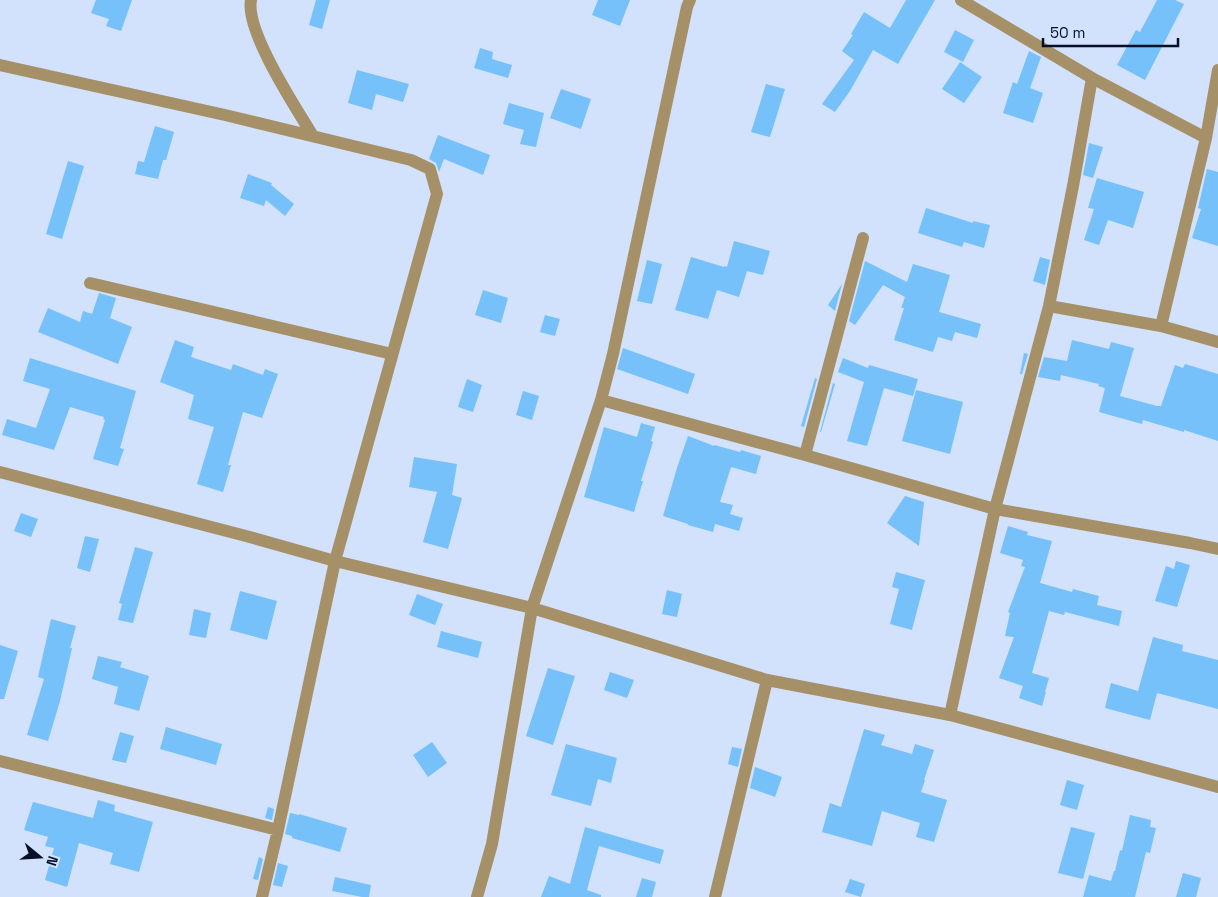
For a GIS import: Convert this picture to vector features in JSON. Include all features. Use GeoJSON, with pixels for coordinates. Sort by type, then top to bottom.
{"type":"FeatureCollection","features":[{"type":"Feature","properties":{"kind":"street"},"geometry":{"type":"LineString","coordinates":[[251,0],[250,6],[254,25],[270,64],[313,136]]}},
{"type":"Feature","properties":{"kind":"street"},"geometry":{"type":"LineString","coordinates":[[477,897],[492,844],[532,608],[601,400],[615,345],[690,0]]}},
{"type":"Feature","properties":{"kind":"street"},"geometry":{"type":"LineString","coordinates":[[961,0],[1092,78],[1206,138]]}},
{"type":"Feature","properties":{"kind":"street"},"geometry":{"type":"LineString","coordinates":[[0,65],[313,136],[411,160],[430,169],[437,194],[335,561],[262,897]]}},
{"type":"Feature","properties":{"kind":"street"},"geometry":{"type":"LineString","coordinates":[[1161,326],[1206,138],[1218,70]]}},
{"type":"Feature","properties":{"kind":"street"},"geometry":{"type":"LineString","coordinates":[[950,714],[995,510],[1049,306],[1092,78]]}},
{"type":"Feature","properties":{"kind":"street"},"geometry":{"type":"LineString","coordinates":[[805,455],[864,238]]}},
{"type":"Feature","properties":{"kind":"street"},"geometry":{"type":"LineString","coordinates":[[90,283],[392,354]]}},
{"type":"Feature","properties":{"kind":"street"},"geometry":{"type":"LineString","coordinates":[[1049,306],[1161,326],[1218,342]]}},
{"type":"Feature","properties":{"kind":"street"},"geometry":{"type":"LineString","coordinates":[[601,400],[805,455],[995,510],[1218,549]]}},
{"type":"Feature","properties":{"kind":"street"},"geometry":{"type":"LineString","coordinates":[[0,472],[335,561],[532,608],[767,680],[950,714],[1218,787]]}},
{"type":"Feature","properties":{"kind":"street"},"geometry":{"type":"LineString","coordinates":[[718,896],[767,680]]}},
{"type":"Feature","properties":{"kind":"street"},"geometry":{"type":"LineString","coordinates":[[0,761],[278,830]]}},
{"type":"Feature","properties":{"kind":"building"},"geometry":{"type":"Polygon","coordinates":[[[96,0],[132,0],[121,31],[106,26],[109,19],[91,13],[96,0]]]}},
{"type":"Feature","properties":{"kind":"building"},"geometry":{"type":"Polygon","coordinates":[[[316,0],[330,0],[322,29],[309,25],[316,0]]]}},
{"type":"Feature","properties":{"kind":"building"},"geometry":{"type":"Polygon","coordinates":[[[598,0],[630,0],[620,26],[592,15],[598,0]]]}},
{"type":"Feature","properties":{"kind":"building"},"geometry":{"type":"Polygon","coordinates":[[[906,0],[935,0],[898,64],[873,50],[850,91],[835,112],[822,104],[854,60],[842,51],[853,35],[851,34],[864,12],[890,28],[906,0]]]}},
{"type":"Feature","properties":{"kind":"building"},"geometry":{"type":"Polygon","coordinates":[[[1157,0],[1175,0],[1184,4],[1145,80],[1117,65],[1136,30],[1140,32],[1157,0]]]}},
{"type":"Feature","properties":{"kind":"building"},"geometry":{"type":"Polygon","coordinates":[[[955,30],[974,40],[963,62],[944,52],[955,30]]]}},
{"type":"Feature","properties":{"kind":"building"},"geometry":{"type":"Polygon","coordinates":[[[480,48],[493,52],[492,59],[512,65],[508,78],[474,68],[480,48]]]}},
{"type":"Feature","properties":{"kind":"building"},"geometry":{"type":"Polygon","coordinates":[[[1029,51],[1041,57],[1030,88],[1043,93],[1033,123],[1003,113],[1013,82],[1017,84],[1029,51]]]}},
{"type":"Feature","properties":{"kind":"building"},"geometry":{"type":"Polygon","coordinates":[[[960,62],[982,77],[964,103],[942,89],[960,62]]]}},
{"type":"Feature","properties":{"kind":"building"},"geometry":{"type":"Polygon","coordinates":[[[357,70],[409,84],[403,102],[376,94],[372,110],[348,103],[357,70]]]}},
{"type":"Feature","properties":{"kind":"building"},"geometry":{"type":"Polygon","coordinates":[[[766,84],[785,89],[770,137],[751,132],[766,84]]]}},
{"type":"Feature","properties":{"kind":"building"},"geometry":{"type":"Polygon","coordinates":[[[561,89],[591,99],[581,129],[550,118],[561,89]]]}},
{"type":"Feature","properties":{"kind":"building"},"geometry":{"type":"Polygon","coordinates":[[[509,103],[544,113],[536,147],[520,144],[524,130],[503,124],[509,103]]]}},
{"type":"Feature","properties":{"kind":"building"},"geometry":{"type":"Polygon","coordinates":[[[155,126],[174,132],[158,179],[135,174],[138,161],[144,162],[155,126]]]}},
{"type":"Feature","properties":{"kind":"building"},"geometry":{"type":"Polygon","coordinates":[[[438,135],[490,155],[483,175],[444,159],[439,172],[436,163],[429,159],[438,135]]]}},
{"type":"Feature","properties":{"kind":"building"},"geometry":{"type":"Polygon","coordinates":[[[1089,143],[1103,147],[1093,178],[1083,175],[1089,143]]]}},
{"type":"Feature","properties":{"kind":"building"},"geometry":{"type":"Polygon","coordinates":[[[68,161],[84,166],[62,239],[46,234],[68,161]]]}},
{"type":"Feature","properties":{"kind":"building"},"geometry":{"type":"Polygon","coordinates":[[[1207,169],[1218,172],[1218,246],[1192,238],[1201,209],[1198,208],[1207,169]]]}},
{"type":"Feature","properties":{"kind":"building"},"geometry":{"type":"Polygon","coordinates":[[[248,174],[272,183],[271,185],[294,204],[285,216],[266,200],[264,206],[240,198],[248,174]]]}},
{"type":"Feature","properties":{"kind":"building"},"geometry":{"type":"Polygon","coordinates":[[[1097,178],[1144,192],[1133,228],[1108,220],[1099,245],[1084,240],[1094,209],[1088,208],[1097,178]]]}},
{"type":"Feature","properties":{"kind":"building"},"geometry":{"type":"Polygon","coordinates":[[[926,208],[973,223],[973,221],[990,225],[984,248],[964,242],[962,247],[918,233],[926,208]]]}},
{"type":"Feature","properties":{"kind":"building"},"geometry":{"type":"Polygon","coordinates":[[[734,241],[770,251],[763,275],[747,271],[739,297],[717,290],[708,319],[675,310],[691,257],[727,267],[734,241]]]}},
{"type":"Feature","properties":{"kind":"building"},"geometry":{"type":"Polygon","coordinates":[[[1040,257],[1050,260],[1045,285],[1033,281],[1040,257]]]}},
{"type":"Feature","properties":{"kind":"building"},"geometry":{"type":"Polygon","coordinates":[[[647,260],[662,264],[652,304],[637,301],[647,260]]]}},
{"type":"Feature","properties":{"kind":"building"},"geometry":{"type":"Polygon","coordinates":[[[865,261],[907,282],[913,264],[950,275],[939,312],[981,324],[977,338],[955,332],[952,341],[938,337],[933,352],[894,340],[904,308],[901,308],[905,297],[883,285],[855,325],[849,321],[865,261]]]}},
{"type":"Feature","properties":{"kind":"building"},"geometry":{"type":"Polygon","coordinates":[[[842,284],[835,311],[828,305],[842,284]]]}},
{"type":"Feature","properties":{"kind":"building"},"geometry":{"type":"Polygon","coordinates":[[[483,290],[508,298],[501,323],[475,315],[483,290]]]}},
{"type":"Feature","properties":{"kind":"building"},"geometry":{"type":"Polygon","coordinates":[[[99,293],[116,298],[110,318],[132,327],[118,364],[38,332],[48,308],[80,322],[83,311],[92,314],[99,293]]]}},
{"type":"Feature","properties":{"kind":"building"},"geometry":{"type":"Polygon","coordinates":[[[545,315],[560,319],[555,336],[540,332],[545,315]]]}},
{"type":"Feature","properties":{"kind":"building"},"geometry":{"type":"Polygon","coordinates":[[[175,340],[194,347],[191,357],[231,370],[233,364],[263,375],[265,369],[278,374],[262,418],[243,412],[228,465],[231,465],[223,492],[197,484],[214,427],[188,419],[194,395],[160,382],[175,340]]]}},
{"type":"Feature","properties":{"kind":"building"},"geometry":{"type":"Polygon","coordinates":[[[1072,340],[1109,349],[1111,342],[1134,348],[1120,396],[1157,406],[1161,406],[1175,365],[1183,368],[1185,364],[1218,374],[1218,441],[1143,420],[1142,424],[1099,412],[1105,388],[1098,386],[1099,384],[1061,375],[1060,381],[1038,377],[1044,357],[1067,361],[1072,340]]]}},
{"type":"Feature","properties":{"kind":"building"},"geometry":{"type":"Polygon","coordinates":[[[623,348],[695,374],[688,394],[617,369],[623,348]]]}},
{"type":"Feature","properties":{"kind":"building"},"geometry":{"type":"Polygon","coordinates":[[[1024,353],[1028,354],[1022,374],[1020,374],[1024,353]]]}},
{"type":"Feature","properties":{"kind":"building"},"geometry":{"type":"Polygon","coordinates":[[[30,358],[136,391],[120,448],[124,449],[118,466],[93,459],[105,420],[103,419],[104,417],[70,407],[54,450],[2,435],[7,419],[36,428],[50,389],[23,381],[30,358]]]}},
{"type":"Feature","properties":{"kind":"building"},"geometry":{"type":"Polygon","coordinates":[[[843,358],[868,368],[869,365],[918,379],[913,396],[884,388],[867,446],[847,441],[864,382],[838,372],[843,358]]]}},
{"type":"Feature","properties":{"kind":"building"},"geometry":{"type":"Polygon","coordinates":[[[815,378],[817,379],[804,427],[801,426],[815,378]]]}},
{"type":"Feature","properties":{"kind":"building"},"geometry":{"type":"Polygon","coordinates":[[[467,379],[482,385],[473,412],[458,407],[467,379]]]}},
{"type":"Feature","properties":{"kind":"building"},"geometry":{"type":"Polygon","coordinates":[[[833,383],[835,384],[820,432],[833,383]]]}},
{"type":"Feature","properties":{"kind":"building"},"geometry":{"type":"Polygon","coordinates":[[[916,390],[963,402],[950,454],[902,441],[916,390]]]}},
{"type":"Feature","properties":{"kind":"building"},"geometry":{"type":"Polygon","coordinates":[[[523,391],[539,396],[532,420],[516,415],[523,391]]]}},
{"type":"Feature","properties":{"kind":"building"},"geometry":{"type":"Polygon","coordinates":[[[641,423],[655,427],[651,441],[653,442],[634,512],[584,497],[604,427],[637,437],[641,423]]]}},
{"type":"Feature","properties":{"kind":"building"},"geometry":{"type":"Polygon","coordinates":[[[688,436],[714,446],[740,452],[741,450],[761,456],[756,474],[731,467],[720,502],[733,505],[730,514],[743,518],[739,531],[715,524],[713,532],[663,516],[688,436]]]}},
{"type":"Feature","properties":{"kind":"building"},"geometry":{"type":"Polygon","coordinates":[[[414,457],[457,464],[452,495],[462,498],[448,549],[423,542],[437,492],[409,487],[414,457]]]}},
{"type":"Feature","properties":{"kind":"building"},"geometry":{"type":"Polygon","coordinates":[[[905,496],[924,502],[919,546],[887,523],[905,496]]]}},
{"type":"Feature","properties":{"kind":"building"},"geometry":{"type":"Polygon","coordinates":[[[21,513],[38,519],[31,537],[14,531],[21,513]]]}},
{"type":"Feature","properties":{"kind":"building"},"geometry":{"type":"Polygon","coordinates":[[[1008,526],[1028,532],[1027,535],[1052,541],[1040,583],[1072,592],[1073,589],[1099,596],[1097,605],[1122,611],[1119,626],[1065,612],[1064,615],[1049,611],[1032,673],[1049,678],[1042,706],[1019,698],[1023,686],[999,678],[1014,637],[1005,636],[1010,613],[1008,612],[1025,567],[1021,566],[1023,560],[1000,553],[1008,526]]]}},
{"type":"Feature","properties":{"kind":"building"},"geometry":{"type":"Polygon","coordinates":[[[85,536],[99,539],[90,572],[77,568],[85,536]]]}},
{"type":"Feature","properties":{"kind":"building"},"geometry":{"type":"Polygon","coordinates":[[[135,547],[153,552],[133,623],[118,620],[122,604],[119,603],[135,547]]]}},
{"type":"Feature","properties":{"kind":"building"},"geometry":{"type":"Polygon","coordinates":[[[1176,561],[1190,565],[1177,607],[1155,601],[1166,566],[1174,569],[1176,561]]]}},
{"type":"Feature","properties":{"kind":"building"},"geometry":{"type":"Polygon","coordinates":[[[896,572],[925,580],[912,630],[890,624],[899,589],[892,587],[896,572]]]}},
{"type":"Feature","properties":{"kind":"building"},"geometry":{"type":"Polygon","coordinates":[[[667,590],[682,594],[677,617],[662,614],[667,590]]]}},
{"type":"Feature","properties":{"kind":"building"},"geometry":{"type":"Polygon","coordinates":[[[240,591],[277,601],[267,640],[230,630],[240,591]]]}},
{"type":"Feature","properties":{"kind":"building"},"geometry":{"type":"Polygon","coordinates":[[[417,594],[443,604],[435,625],[409,615],[417,594]]]}},
{"type":"Feature","properties":{"kind":"building"},"geometry":{"type":"Polygon","coordinates":[[[194,609],[211,613],[206,638],[189,635],[194,609]]]}},
{"type":"Feature","properties":{"kind":"building"},"geometry":{"type":"Polygon","coordinates":[[[51,619],[76,626],[60,701],[48,741],[27,735],[44,679],[38,677],[51,619]]]}},
{"type":"Feature","properties":{"kind":"building"},"geometry":{"type":"Polygon","coordinates":[[[441,631],[482,642],[478,658],[437,647],[441,631]]]}},
{"type":"Feature","properties":{"kind":"building"},"geometry":{"type":"Polygon","coordinates":[[[1153,637],[1183,645],[1182,651],[1218,660],[1218,709],[1157,693],[1150,720],[1105,708],[1111,683],[1138,691],[1153,637]]]}},
{"type":"Feature","properties":{"kind":"building"},"geometry":{"type":"Polygon","coordinates":[[[0,645],[18,651],[4,699],[0,699],[0,645]]]}},
{"type":"Feature","properties":{"kind":"building"},"geometry":{"type":"Polygon","coordinates":[[[98,656],[122,662],[120,667],[149,676],[139,711],[114,704],[118,687],[92,679],[98,656]]]}},
{"type":"Feature","properties":{"kind":"building"},"geometry":{"type":"Polygon","coordinates":[[[548,668],[575,676],[553,745],[526,736],[548,668]]]}},
{"type":"Feature","properties":{"kind":"building"},"geometry":{"type":"Polygon","coordinates":[[[610,672],[634,680],[627,698],[604,690],[610,672]]]}},
{"type":"Feature","properties":{"kind":"building"},"geometry":{"type":"Polygon","coordinates":[[[166,727],[222,744],[216,765],[160,749],[166,727]]]}},
{"type":"Feature","properties":{"kind":"building"},"geometry":{"type":"Polygon","coordinates":[[[864,729],[885,735],[881,745],[912,754],[915,744],[934,750],[921,792],[947,800],[934,842],[916,837],[920,823],[882,811],[872,846],[822,832],[830,803],[841,807],[864,729]]]}},
{"type":"Feature","properties":{"kind":"building"},"geometry":{"type":"Polygon","coordinates":[[[120,732],[134,736],[126,763],[112,760],[120,732]]]}},
{"type":"Feature","properties":{"kind":"building"},"geometry":{"type":"Polygon","coordinates":[[[432,742],[447,763],[428,777],[413,755],[432,742]]]}},
{"type":"Feature","properties":{"kind":"building"},"geometry":{"type":"Polygon","coordinates":[[[566,744],[617,758],[611,783],[598,779],[591,806],[551,795],[566,744]]]}},
{"type":"Feature","properties":{"kind":"building"},"geometry":{"type":"Polygon","coordinates":[[[732,747],[742,749],[738,767],[728,764],[732,747]]]}},
{"type":"Feature","properties":{"kind":"building"},"geometry":{"type":"Polygon","coordinates":[[[755,767],[782,777],[775,797],[750,788],[755,767]]]}},
{"type":"Feature","properties":{"kind":"building"},"geometry":{"type":"Polygon","coordinates":[[[1067,780],[1084,785],[1077,810],[1060,805],[1067,780]]]}},
{"type":"Feature","properties":{"kind":"building"},"geometry":{"type":"Polygon","coordinates":[[[98,800],[115,805],[114,811],[153,822],[139,872],[110,864],[113,853],[79,843],[67,887],[45,880],[54,848],[45,846],[48,837],[24,830],[33,802],[93,818],[98,800]]]}},
{"type":"Feature","properties":{"kind":"building"},"geometry":{"type":"Polygon","coordinates":[[[268,807],[274,809],[272,820],[265,818],[268,807]]]}},
{"type":"Feature","properties":{"kind":"building"},"geometry":{"type":"Polygon","coordinates":[[[290,813],[347,828],[340,852],[292,838],[292,836],[285,834],[290,813]]]}},
{"type":"Feature","properties":{"kind":"building"},"geometry":{"type":"Polygon","coordinates":[[[1130,815],[1151,820],[1150,827],[1156,828],[1150,853],[1146,852],[1135,897],[1083,897],[1089,875],[1111,881],[1120,850],[1122,851],[1130,815]]]}},
{"type":"Feature","properties":{"kind":"building"},"geometry":{"type":"Polygon","coordinates":[[[585,827],[664,850],[660,864],[599,846],[587,890],[601,895],[601,897],[541,897],[549,876],[570,884],[585,827]]]}},
{"type":"Feature","properties":{"kind":"building"},"geometry":{"type":"Polygon","coordinates":[[[1071,827],[1095,833],[1083,879],[1058,873],[1071,827]]]}},
{"type":"Feature","properties":{"kind":"building"},"geometry":{"type":"Polygon","coordinates":[[[259,857],[263,859],[258,880],[253,879],[259,857]]]}},
{"type":"Feature","properties":{"kind":"building"},"geometry":{"type":"Polygon","coordinates":[[[278,863],[288,866],[282,887],[273,885],[278,863]]]}},
{"type":"Feature","properties":{"kind":"building"},"geometry":{"type":"Polygon","coordinates":[[[1183,873],[1201,878],[1196,897],[1176,897],[1183,873]]]}},
{"type":"Feature","properties":{"kind":"building"},"geometry":{"type":"Polygon","coordinates":[[[335,877],[371,885],[369,897],[332,891],[335,877]]]}},
{"type":"Feature","properties":{"kind":"building"},"geometry":{"type":"Polygon","coordinates":[[[642,878],[656,882],[652,897],[636,897],[642,878]]]}},
{"type":"Feature","properties":{"kind":"building"},"geometry":{"type":"Polygon","coordinates":[[[850,879],[865,884],[861,897],[845,892],[850,879]]]}}]}
